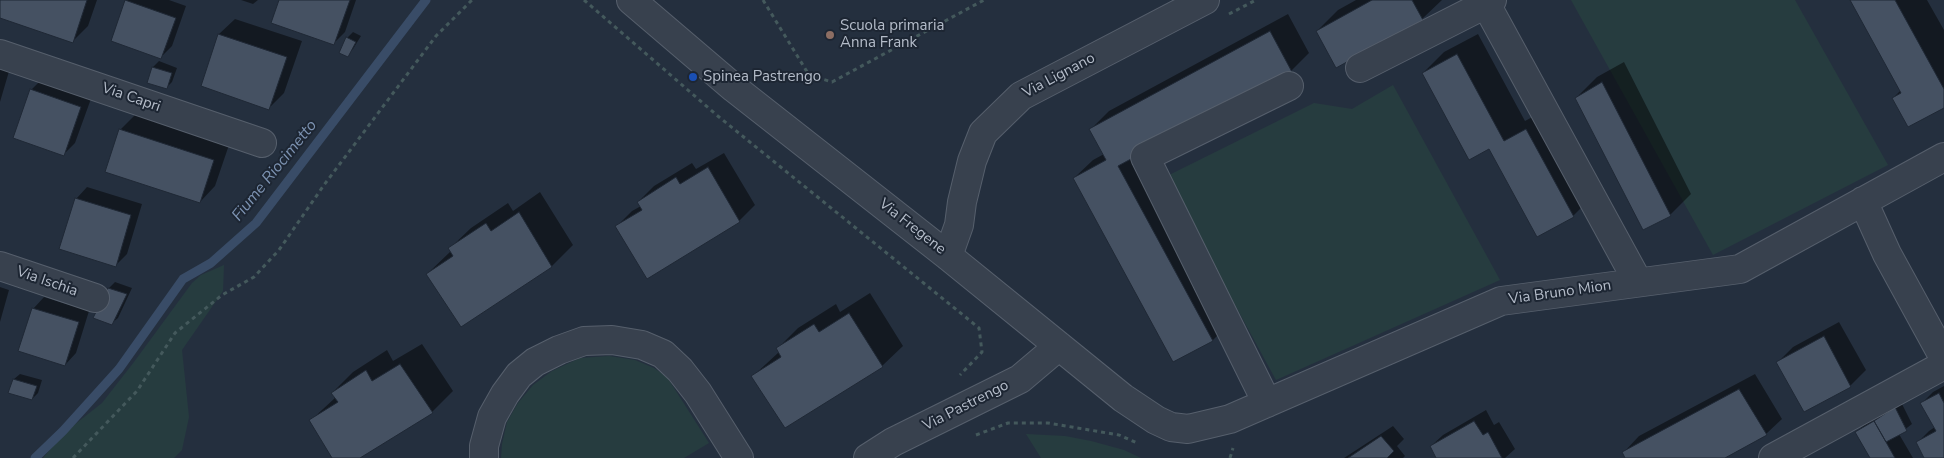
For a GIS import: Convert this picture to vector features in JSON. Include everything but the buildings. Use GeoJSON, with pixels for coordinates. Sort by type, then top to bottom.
{"type":"FeatureCollection","features":[{"type":"Feature","properties":{"kind":"street","name":"Via Fregene"},"geometry":{"type":"LineString","coordinates":[[632,0],[734,88],[948,256],[1123,398],[1156,420],[1171,427],[1188,429],[1204,426]]}},
{"type":"Feature","properties":{"kind":"street","name":"Via Lignano"},"geometry":{"type":"LineString","coordinates":[[948,256],[959,224],[962,202],[972,161],[983,133],[1021,96],[1205,0]]}},
{"type":"Feature","properties":{"kind":"street"},"geometry":{"type":"LineString","coordinates":[[1360,68],[1489,2],[1638,282]]}},
{"type":"Feature","properties":{"kind":"street","name":"Via Capri"},"geometry":{"type":"LineString","coordinates":[[0,54],[262,143]]}},
{"type":"Feature","properties":{"kind":"street"},"geometry":{"type":"LineString","coordinates":[[1267,403],[1144,157],[1290,86]]}},
{"type":"Feature","properties":{"kind":"street","name":"Via Bruno Mion"},"geometry":{"type":"LineString","coordinates":[[1204,426],[1230,419],[1501,301],[1740,269],[1944,157]]}},
{"type":"Feature","properties":{"kind":"street"},"geometry":{"type":"LineString","coordinates":[[1862,201],[1887,254],[1944,358]]}},
{"type":"Feature","properties":{"kind":"street","name":"Via Ischia"},"geometry":{"type":"LineString","coordinates":[[0,266],[95,298]]}},
{"type":"Feature","properties":{"kind":"street"},"geometry":{"type":"LineString","coordinates":[[484,458],[484,446],[492,417],[505,394],[519,376],[535,362],[559,350],[584,341],[612,340],[642,345],[663,354],[680,370],[698,392],[739,458]]}},
{"type":"Feature","properties":{"kind":"street","name":"Via Pastrengo"},"geometry":{"type":"LineString","coordinates":[[868,458],[893,442],[1020,379],[1059,346]]}},
{"type":"Feature","properties":{"kind":"street"},"geometry":{"type":"LineString","coordinates":[[1773,458],[1944,365]]}},
{"type":"Feature","properties":{"kind":"path"},"geometry":{"type":"LineString","coordinates":[[73,458],[137,390],[175,333],[222,295],[254,278],[279,250],[324,185],[436,36],[472,0]]}},
{"type":"Feature","properties":{"kind":"path"},"geometry":{"type":"LineString","coordinates":[[584,0],[726,123],[979,328],[982,352],[953,380]]}},
{"type":"Feature","properties":{"kind":"path"},"geometry":{"type":"LineString","coordinates":[[764,0],[809,75],[832,82],[984,0]]}},
{"type":"Feature","properties":{"kind":"path"},"geometry":{"type":"LineString","coordinates":[[974,435],[1008,423],[1048,423],[1119,436],[1144,446]]}},
{"type":"Feature","properties":{"kind":"green space"},"geometry":{"type":"Polygon","coordinates":[[[1571,0],[1795,0],[1888,165],[1713,255],[1571,0]]]}},
{"type":"Feature","properties":{"kind":"green space"},"geometry":{"type":"Polygon","coordinates":[[[1393,85],[1500,280],[1276,380],[1165,177],[1314,103],[1352,109],[1393,85]]]}},
{"type":"Feature","properties":{"kind":"green space"},"geometry":{"type":"Polygon","coordinates":[[[224,265],[223,291],[182,350],[189,417],[182,450],[174,458],[43,458],[64,433],[102,403],[192,283],[201,275],[224,265]]]}},
{"type":"Feature","properties":{"kind":"green space"},"geometry":{"type":"Polygon","coordinates":[[[609,356],[635,360],[654,368],[667,377],[709,443],[684,458],[501,458],[507,422],[518,403],[533,385],[552,371],[580,358],[609,356]]]}},
{"type":"Feature","properties":{"kind":"green space"},"geometry":{"type":"Polygon","coordinates":[[[1026,434],[1065,436],[1091,441],[1124,450],[1141,458],[1041,458],[1026,434]]]}},
{"type":"Feature","properties":{"kind":"waterway","name":"Fiume Riocimetto"},"geometry":{"type":"LineString","coordinates":[[35,458],[63,431],[119,369],[183,279],[211,263],[256,223],[426,0]]}},
{"type":"Feature","properties":{"kind":"place","name":"Scuola primaria Anna Frank"},"geometry":{"type":"Point","coordinates":[830,35]}},
{"type":"Feature","properties":{"kind":"place","name":"Spinea Pastrengo"},"geometry":{"type":"Point","coordinates":[693,77]}}]}
